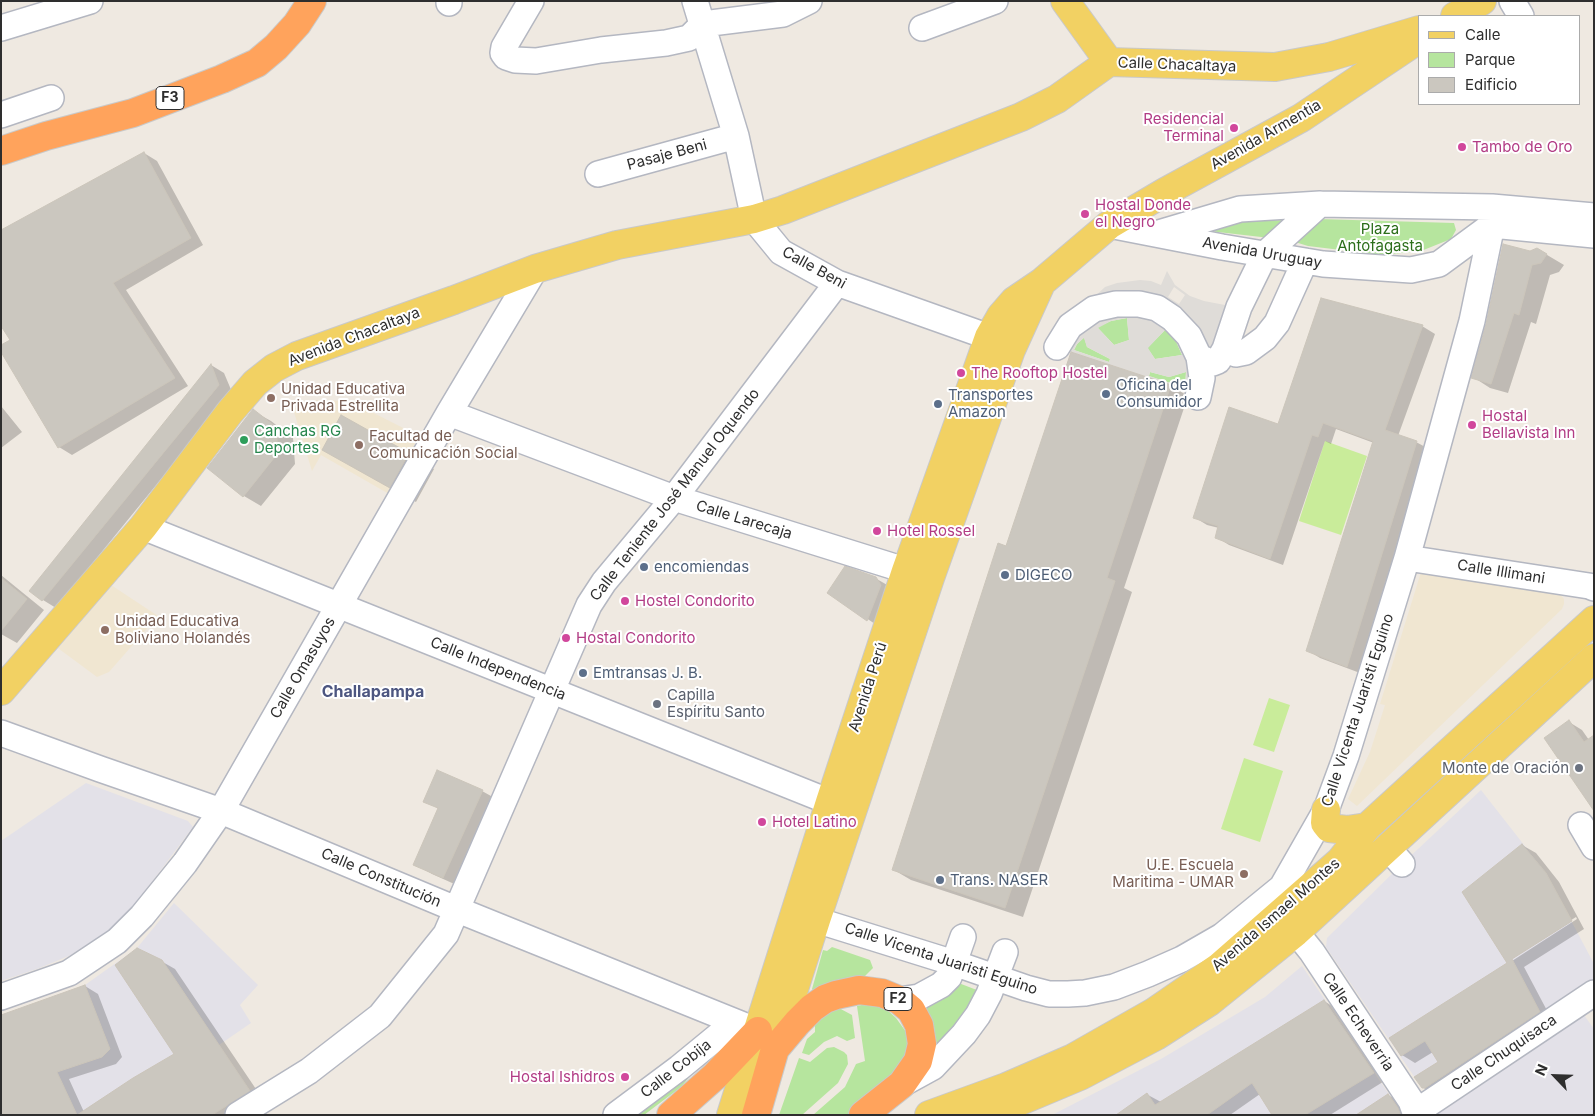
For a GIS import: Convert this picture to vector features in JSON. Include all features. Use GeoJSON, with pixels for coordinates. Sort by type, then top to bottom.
{"type":"FeatureCollection","features":[{"type":"Feature","properties":{"kind":"highway","name":"F3"},"geometry":{"type":"LineString","coordinates":[[1,151],[46,136],[133,112],[222,79],[257,62],[276,47],[292,30],[312,1]]}},
{"type":"Feature","properties":{"kind":"highway","name":"F2"},"geometry":{"type":"LineString","coordinates":[[756,1034],[797,1023],[812,1008],[825,999],[848,991],[870,990],[899,1000],[911,1010],[919,1025],[922,1044],[918,1060],[902,1084],[863,1115]]}},
{"type":"Feature","properties":{"kind":"highway"},"geometry":{"type":"LineString","coordinates":[[671,1115],[715,1076],[756,1034]]}},
{"type":"Feature","properties":{"kind":"highway","name":"Avenida Perú"},"geometry":{"type":"LineString","coordinates":[[756,1034],[756,1115]]}},
{"type":"Feature","properties":{"kind":"main road"},"geometry":{"type":"LineString","coordinates":[[1065,1],[1109,62]]}},
{"type":"Feature","properties":{"kind":"main road"},"geometry":{"type":"LineString","coordinates":[[1457,15],[1482,1]]}},
{"type":"Feature","properties":{"kind":"main road","name":"Calle Chacaltaya"},"geometry":{"type":"LineString","coordinates":[[754,219],[1021,117],[1057,98],[1109,62],[1275,67],[1329,56],[1418,30]]}},
{"type":"Feature","properties":{"kind":"main road","name":"Avenida Armentia"},"geometry":{"type":"LineString","coordinates":[[1109,225],[1165,192],[1301,118],[1418,40]]}},
{"type":"Feature","properties":{"kind":"main road","name":"Avenida Chacaltaya"},"geometry":{"type":"LineString","coordinates":[[1,691],[143,527],[230,412],[255,383],[274,368],[297,356],[535,269],[617,245],[754,219]]}},
{"type":"Feature","properties":{"kind":"main road","name":"Avenida Perú"},"geometry":{"type":"LineString","coordinates":[[731,1115],[756,1034],[805,917],[918,574],[1000,343],[1000,316],[1014,301],[1042,282],[1109,225]]}},
{"type":"Feature","properties":{"kind":"main road","name":"Avenida Ismael Montes"},"geometry":{"type":"LineString","coordinates":[[929,1115],[1006,1087],[1073,1058],[1154,1012],[1219,967],[1340,861],[1367,827],[1594,620]]}},
{"type":"Feature","properties":{"kind":"main road","name":"Avenida Ismael Montes"},"geometry":{"type":"LineString","coordinates":[[987,1115],[1080,1076],[1156,1036],[1209,1002],[1394,856],[1594,658]]}},
{"type":"Feature","properties":{"kind":"main road"},"geometry":{"type":"LineString","coordinates":[[1326,810],[1325,823],[1329,828],[1347,830],[1367,827]]}},
{"type":"Feature","properties":{"kind":"main road"},"geometry":{"type":"LineString","coordinates":[[1367,827],[1394,856]]}},
{"type":"Feature","properties":{"kind":"main road"},"geometry":{"type":"LineString","coordinates":[[1282,887],[1367,827]]}},
{"type":"Feature","properties":{"kind":"street"},"geometry":{"type":"LineString","coordinates":[[1,28],[90,1]]}},
{"type":"Feature","properties":{"kind":"street"},"geometry":{"type":"LineString","coordinates":[[531,1],[504,46],[503,53],[506,57],[515,60],[536,61],[601,50],[666,43],[689,38],[699,12],[783,14],[809,1]]}},
{"type":"Feature","properties":{"kind":"street"},"geometry":{"type":"LineString","coordinates":[[922,28],[995,1]]}},
{"type":"Feature","properties":{"kind":"street"},"geometry":{"type":"LineString","coordinates":[[1512,1],[1520,15]]}},
{"type":"Feature","properties":{"kind":"street","name":"Calle Beni"},"geometry":{"type":"LineString","coordinates":[[699,12],[736,136],[754,219],[781,252],[837,283],[1000,343]]}},
{"type":"Feature","properties":{"kind":"street"},"geometry":{"type":"LineString","coordinates":[[1,115],[51,98]]}},
{"type":"Feature","properties":{"kind":"street","name":"Pasaje Beni"},"geometry":{"type":"LineString","coordinates":[[598,174],[736,136]]}},
{"type":"Feature","properties":{"kind":"street"},"geometry":{"type":"LineString","coordinates":[[1199,357],[1213,363],[1218,361],[1226,349],[1239,307],[1265,254],[1320,204]]}},
{"type":"Feature","properties":{"kind":"street","name":"Avenida Uruguay"},"geometry":{"type":"LineString","coordinates":[[1157,233],[1240,208],[1320,204],[1492,216],[1594,216]]}},
{"type":"Feature","properties":{"kind":"street","name":"Avenida Uruguay"},"geometry":{"type":"LineString","coordinates":[[1109,225],[1323,264],[1411,270],[1439,264],[1492,216]]}},
{"type":"Feature","properties":{"kind":"street","name":"Avenida Uruguay"},"geometry":{"type":"LineString","coordinates":[[1492,216],[1594,235]]}},
{"type":"Feature","properties":{"kind":"street","name":"Calle Vicenta Juaristi Eguino"},"geometry":{"type":"LineString","coordinates":[[805,917],[1049,994],[1085,993],[1114,987],[1182,959],[1222,936],[1282,887],[1326,810],[1346,756],[1407,558],[1472,321],[1492,216]]}},
{"type":"Feature","properties":{"kind":"street"},"geometry":{"type":"LineString","coordinates":[[1226,349],[1236,354],[1246,352],[1265,338],[1277,323],[1304,261]]}},
{"type":"Feature","properties":{"kind":"street","name":"Calle Omasuyos"},"geometry":{"type":"LineString","coordinates":[[1,997],[69,973],[117,941],[142,916],[185,863],[221,811],[449,413],[535,269]]}},
{"type":"Feature","properties":{"kind":"street","name":"Calle Teniente José Manuel Oquendo"},"geometry":{"type":"LineString","coordinates":[[238,1115],[310,1071],[380,1016],[446,934],[590,605],[604,582],[674,498],[837,283]]}},
{"type":"Feature","properties":{"kind":"street"},"geometry":{"type":"LineString","coordinates":[[1057,347],[1070,326],[1094,309],[1116,304],[1138,304],[1157,308],[1172,318],[1189,336],[1199,357],[1202,378],[1198,397]]}},
{"type":"Feature","properties":{"kind":"street","name":"Calle Larecaja"},"geometry":{"type":"LineString","coordinates":[[449,413],[674,498],[918,574]]}},
{"type":"Feature","properties":{"kind":"street","name":"Calle Independencia"},"geometry":{"type":"LineString","coordinates":[[143,527],[841,806]]}},
{"type":"Feature","properties":{"kind":"street","name":"Calle Illimani"},"geometry":{"type":"LineString","coordinates":[[1407,558],[1594,588]]}},
{"type":"Feature","properties":{"kind":"street","name":"Calle Constitución"},"geometry":{"type":"LineString","coordinates":[[1,733],[221,811],[756,1034]]}},
{"type":"Feature","properties":{"kind":"street"},"geometry":{"type":"LineString","coordinates":[[1581,824],[1594,847]]}},
{"type":"Feature","properties":{"kind":"street","name":"Calle Echeverria"},"geometry":{"type":"LineString","coordinates":[[1296,932],[1312,952],[1411,1100],[1416,1115]]}},
{"type":"Feature","properties":{"kind":"street"},"geometry":{"type":"LineString","coordinates":[[899,1000],[919,997],[942,985],[949,977],[963,937]]}},
{"type":"Feature","properties":{"kind":"street"},"geometry":{"type":"LineString","coordinates":[[902,1084],[933,1066],[949,1052],[978,1015],[1005,952]]}},
{"type":"Feature","properties":{"kind":"street","name":"Calle Chuquisaca"},"geometry":{"type":"LineString","coordinates":[[1416,1115],[1428,1104],[1594,993]]}},
{"type":"Feature","properties":{"kind":"street","name":"Calle Cobija"},"geometry":{"type":"LineString","coordinates":[[616,1115],[679,1068],[756,1034]]}},
{"type":"Feature","properties":{"kind":"shaded area"},"geometry":{"type":"Polygon","coordinates":[[[1167,271],[1175,285],[1190,296],[1225,305],[1230,318],[1210,357],[1191,321],[1090,301],[1105,287],[1117,283],[1140,280],[1151,281],[1161,285],[1167,271]],[[1174,287],[1168,297],[1179,304],[1185,295],[1174,287]]]}},
{"type":"Feature","properties":{"kind":"shaded area"},"geometry":{"type":"Polygon","coordinates":[[[1125,313],[1145,314],[1172,328],[1190,360],[1190,394],[1171,385],[1065,350],[1086,327],[1103,318],[1125,313]],[[1127,318],[1111,321],[1098,328],[1114,345],[1129,340],[1127,318]],[[1165,330],[1148,348],[1155,359],[1182,355],[1175,339],[1165,330]],[[1084,338],[1077,344],[1074,350],[1109,362],[1110,359],[1087,347],[1084,338]],[[1150,372],[1149,376],[1185,388],[1186,372],[1169,377],[1150,372]]]}},
{"type":"Feature","properties":{"kind":"shaded area","name":"Facultad de Comunicación Social"},"geometry":{"type":"Polygon","coordinates":[[[313,400],[350,401],[419,436],[389,494],[321,455],[312,471],[293,409],[313,400]]]}},
{"type":"Feature","properties":{"kind":"shaded area"},"geometry":{"type":"Polygon","coordinates":[[[1422,569],[1474,578],[1474,581],[1555,592],[1564,599],[1564,604],[1562,609],[1357,806],[1348,799],[1370,752],[1385,705],[1380,704],[1422,569]]]}},
{"type":"Feature","properties":{"kind":"shaded area","name":"Unidad Educativa Boliviano Holandés"},"geometry":{"type":"Polygon","coordinates":[[[105,581],[158,616],[109,672],[97,677],[51,643],[105,581]]]}},
{"type":"Feature","properties":{"kind":"shaded area"},"geometry":{"type":"Polygon","coordinates":[[[86,783],[188,821],[193,827],[122,922],[71,955],[1,981],[1,841],[86,783]]]}},
{"type":"Feature","properties":{"kind":"shaded area"},"geometry":{"type":"Polygon","coordinates":[[[1481,790],[1546,873],[1594,964],[1594,980],[1431,1089],[1422,1088],[1326,947],[1327,938],[1481,790]]]}},
{"type":"Feature","properties":{"kind":"shaded area"},"geometry":{"type":"Polygon","coordinates":[[[174,903],[258,985],[240,1005],[251,1023],[219,1045],[250,1091],[212,1115],[1,1115],[1,1015],[85,985],[137,948],[174,903]]]}},
{"type":"Feature","properties":{"kind":"shaded area"},"geometry":{"type":"Polygon","coordinates":[[[1302,966],[1403,1115],[1052,1115],[1161,1059],[1265,997],[1302,966]]]}},
{"type":"Feature","properties":{"kind":"shaded area"},"geometry":{"type":"Polygon","coordinates":[[[1584,1015],[1594,1029],[1594,1115],[1432,1115],[1434,1108],[1584,1015]]]}},
{"type":"Feature","properties":{"kind":"green space","name":"Plaza Antofagasta"},"geometry":{"type":"Polygon","coordinates":[[[1319,219],[1454,223],[1456,230],[1451,239],[1421,251],[1382,255],[1308,246],[1295,242],[1319,219]]]}},
{"type":"Feature","properties":{"kind":"green space"},"geometry":{"type":"Polygon","coordinates":[[[1291,220],[1270,238],[1209,231],[1241,221],[1291,220]]]}},
{"type":"Feature","properties":{"kind":"green space"},"geometry":{"type":"Polygon","coordinates":[[[1127,318],[1129,340],[1114,345],[1097,327],[1111,321],[1127,318]]]}},
{"type":"Feature","properties":{"kind":"green space"},"geometry":{"type":"Polygon","coordinates":[[[1165,330],[1175,339],[1182,355],[1155,359],[1147,348],[1165,330]]]}},
{"type":"Feature","properties":{"kind":"green space"},"geometry":{"type":"Polygon","coordinates":[[[1084,337],[1087,347],[1110,359],[1109,362],[1074,350],[1084,337]]]}},
{"type":"Feature","properties":{"kind":"green space"},"geometry":{"type":"Polygon","coordinates":[[[1150,372],[1169,377],[1186,372],[1185,388],[1149,376],[1150,372]]]}},
{"type":"Feature","properties":{"kind":"green space"},"geometry":{"type":"Polygon","coordinates":[[[1325,441],[1367,456],[1341,535],[1299,521],[1325,441]]]}},
{"type":"Feature","properties":{"kind":"green space"},"geometry":{"type":"Polygon","coordinates":[[[1269,698],[1290,705],[1274,752],[1253,745],[1269,698]]]}},
{"type":"Feature","properties":{"kind":"green space"},"geometry":{"type":"Polygon","coordinates":[[[1244,758],[1283,771],[1260,842],[1221,829],[1244,758]]]}},
{"type":"Feature","properties":{"kind":"green space"},"geometry":{"type":"Polygon","coordinates":[[[832,947],[870,960],[873,968],[865,976],[831,982],[814,992],[812,989],[823,950],[827,951],[832,947]]]}},
{"type":"Feature","properties":{"kind":"green space"},"geometry":{"type":"Polygon","coordinates":[[[956,982],[982,992],[935,1054],[920,1005],[956,982]]]}},
{"type":"Feature","properties":{"kind":"green space"},"geometry":{"type":"Polygon","coordinates":[[[866,1004],[884,1007],[896,1018],[909,1036],[908,1060],[851,1115],[813,1115],[845,1087],[856,1064],[865,1061],[857,1006],[866,1004]]]}},
{"type":"Feature","properties":{"kind":"green space"},"geometry":{"type":"Polygon","coordinates":[[[837,1007],[852,1015],[855,1038],[847,1041],[837,1036],[824,1042],[809,1055],[802,1053],[807,1039],[815,1032],[815,1023],[837,1007]]]}},
{"type":"Feature","properties":{"kind":"green space"},"geometry":{"type":"Polygon","coordinates":[[[834,1047],[847,1055],[848,1064],[838,1083],[802,1115],[779,1115],[799,1058],[810,1062],[827,1048],[834,1047]]]}},
{"type":"Feature","properties":{"kind":"green space"},"geometry":{"type":"Polygon","coordinates":[[[706,1057],[681,1087],[644,1115],[628,1115],[706,1057]]]}},
{"type":"Feature","properties":{"kind":"building"},"geometry":{"type":"Polygon","coordinates":[[[144,152],[191,238],[113,283],[175,378],[58,448],[1,352],[1,345],[10,340],[1,326],[1,230],[144,152]]]}},
{"type":"Feature","properties":{"kind":"building"},"geometry":{"type":"Polygon","coordinates":[[[1503,244],[1530,251],[1537,248],[1547,254],[1541,263],[1532,265],[1519,315],[1514,313],[1491,384],[1471,378],[1486,324],[1503,244]]]}},
{"type":"Feature","properties":{"kind":"building"},"geometry":{"type":"Polygon","coordinates":[[[1321,298],[1423,325],[1385,430],[1417,441],[1347,667],[1306,651],[1373,441],[1323,423],[1318,437],[1312,435],[1270,559],[1215,538],[1218,526],[1193,518],[1229,407],[1278,424],[1321,298]]]}},
{"type":"Feature","properties":{"kind":"building"},"geometry":{"type":"Polygon","coordinates":[[[1071,352],[1171,385],[1107,578],[1115,581],[1005,908],[892,870],[998,543],[1006,546],[1071,352]]]}},
{"type":"Feature","properties":{"kind":"building"},"geometry":{"type":"Polygon","coordinates":[[[211,364],[219,385],[42,601],[29,591],[211,364]]]}},
{"type":"Feature","properties":{"kind":"building","name":"Canchas RG Deportes"},"geometry":{"type":"Polygon","coordinates":[[[253,409],[276,427],[278,453],[243,497],[207,468],[253,409]]]}},
{"type":"Feature","properties":{"kind":"building"},"geometry":{"type":"Polygon","coordinates":[[[341,415],[409,453],[390,488],[322,450],[341,415]]]}},
{"type":"Feature","properties":{"kind":"building"},"geometry":{"type":"Polygon","coordinates":[[[845,566],[876,577],[881,585],[867,621],[827,593],[845,566]]]}},
{"type":"Feature","properties":{"kind":"building"},"geometry":{"type":"Polygon","coordinates":[[[1,578],[27,599],[1,631],[1,578]]]}},
{"type":"Feature","properties":{"kind":"building","name":"Monte de Oración"},"geometry":{"type":"Polygon","coordinates":[[[1569,720],[1584,742],[1594,735],[1594,811],[1544,738],[1569,720]]]}},
{"type":"Feature","properties":{"kind":"building"},"geometry":{"type":"Polygon","coordinates":[[[437,770],[483,790],[443,878],[413,865],[438,808],[423,802],[437,770]]]}},
{"type":"Feature","properties":{"kind":"building"},"geometry":{"type":"Polygon","coordinates":[[[1522,844],[1546,873],[1572,921],[1512,959],[1540,1012],[1425,1088],[1422,1088],[1414,1077],[1438,1062],[1425,1041],[1401,1056],[1389,1038],[1507,963],[1462,892],[1522,844]]]}},
{"type":"Feature","properties":{"kind":"building"},"geometry":{"type":"Polygon","coordinates":[[[137,948],[162,960],[250,1091],[212,1115],[77,1115],[133,1078],[174,1054],[115,965],[137,948]]]}},
{"type":"Feature","properties":{"kind":"building"},"geometry":{"type":"Polygon","coordinates":[[[85,985],[110,1049],[102,1057],[57,1072],[77,1115],[1,1115],[1,1015],[85,985]]]}},
{"type":"Feature","properties":{"kind":"building"},"geometry":{"type":"Polygon","coordinates":[[[1324,1000],[1374,1073],[1305,1115],[1272,1115],[1252,1083],[1207,1115],[1116,1115],[1147,1093],[1155,1105],[1324,1000]]]}},
{"type":"Feature","properties":{"kind":"building"},"geometry":{"type":"Polygon","coordinates":[[[1388,1094],[1401,1115],[1356,1115],[1388,1094]]]}},
{"type":"Feature","properties":{"kind":"place","name":"Residencial Terminal"},"geometry":{"type":"Point","coordinates":[1234,128]}},
{"type":"Feature","properties":{"kind":"place","name":"Tambo de Oro"},"geometry":{"type":"Point","coordinates":[1462,147]}},
{"type":"Feature","properties":{"kind":"place","name":"Hostal Donde el Negro"},"geometry":{"type":"Point","coordinates":[1085,214]}},
{"type":"Feature","properties":{"kind":"place","name":"The Rooftop Hostel"},"geometry":{"type":"Point","coordinates":[961,373]}},
{"type":"Feature","properties":{"kind":"place","name":"Oficina del Consumidor"},"geometry":{"type":"Point","coordinates":[1106,394]}},
{"type":"Feature","properties":{"kind":"place","name":"Unidad Educativa Privada Estrellita"},"geometry":{"type":"Point","coordinates":[271,398]}},
{"type":"Feature","properties":{"kind":"place","name":"Transportes Amazon"},"geometry":{"type":"Point","coordinates":[938,404]}},
{"type":"Feature","properties":{"kind":"place","name":"Hostal Bellavista Inn"},"geometry":{"type":"Point","coordinates":[1472,425]}},
{"type":"Feature","properties":{"kind":"place","name":"Canchas RG Deportes"},"geometry":{"type":"Point","coordinates":[244,440]}},
{"type":"Feature","properties":{"kind":"place","name":"Facultad de Comunicación Social"},"geometry":{"type":"Point","coordinates":[359,445]}},
{"type":"Feature","properties":{"kind":"place","name":"Hotel Rossel"},"geometry":{"type":"Point","coordinates":[877,531]}},
{"type":"Feature","properties":{"kind":"place","name":"encomiendas"},"geometry":{"type":"Point","coordinates":[644,567]}},
{"type":"Feature","properties":{"kind":"place","name":"DIGECO"},"geometry":{"type":"Point","coordinates":[1005,575]}},
{"type":"Feature","properties":{"kind":"place","name":"Hostel Condorito"},"geometry":{"type":"Point","coordinates":[625,601]}},
{"type":"Feature","properties":{"kind":"place","name":"Unidad Educativa Boliviano Holandés"},"geometry":{"type":"Point","coordinates":[105,630]}},
{"type":"Feature","properties":{"kind":"place","name":"Hostal Condorito"},"geometry":{"type":"Point","coordinates":[566,638]}},
{"type":"Feature","properties":{"kind":"place","name":"Emtransas J. B."},"geometry":{"type":"Point","coordinates":[583,673]}},
{"type":"Feature","properties":{"kind":"place","name":"Capilla Espíritu Santo"},"geometry":{"type":"Point","coordinates":[657,704]}},
{"type":"Feature","properties":{"kind":"place","name":"Monte de Oración"},"geometry":{"type":"Point","coordinates":[1579,768]}},
{"type":"Feature","properties":{"kind":"place","name":"Hotel Latino"},"geometry":{"type":"Point","coordinates":[762,822]}},
{"type":"Feature","properties":{"kind":"place","name":"U.E. Escuela Maritima - UMAR"},"geometry":{"type":"Point","coordinates":[1244,874]}},
{"type":"Feature","properties":{"kind":"place","name":"Trans. NASER"},"geometry":{"type":"Point","coordinates":[940,880]}},
{"type":"Feature","properties":{"kind":"place","name":"Hostal Ishidros"},"geometry":{"type":"Point","coordinates":[625,1077]}},
{"type":"Feature","properties":{"kind":"district","name":"Challapampa"},"geometry":{"type":"Point","coordinates":[373,692]}}]}
